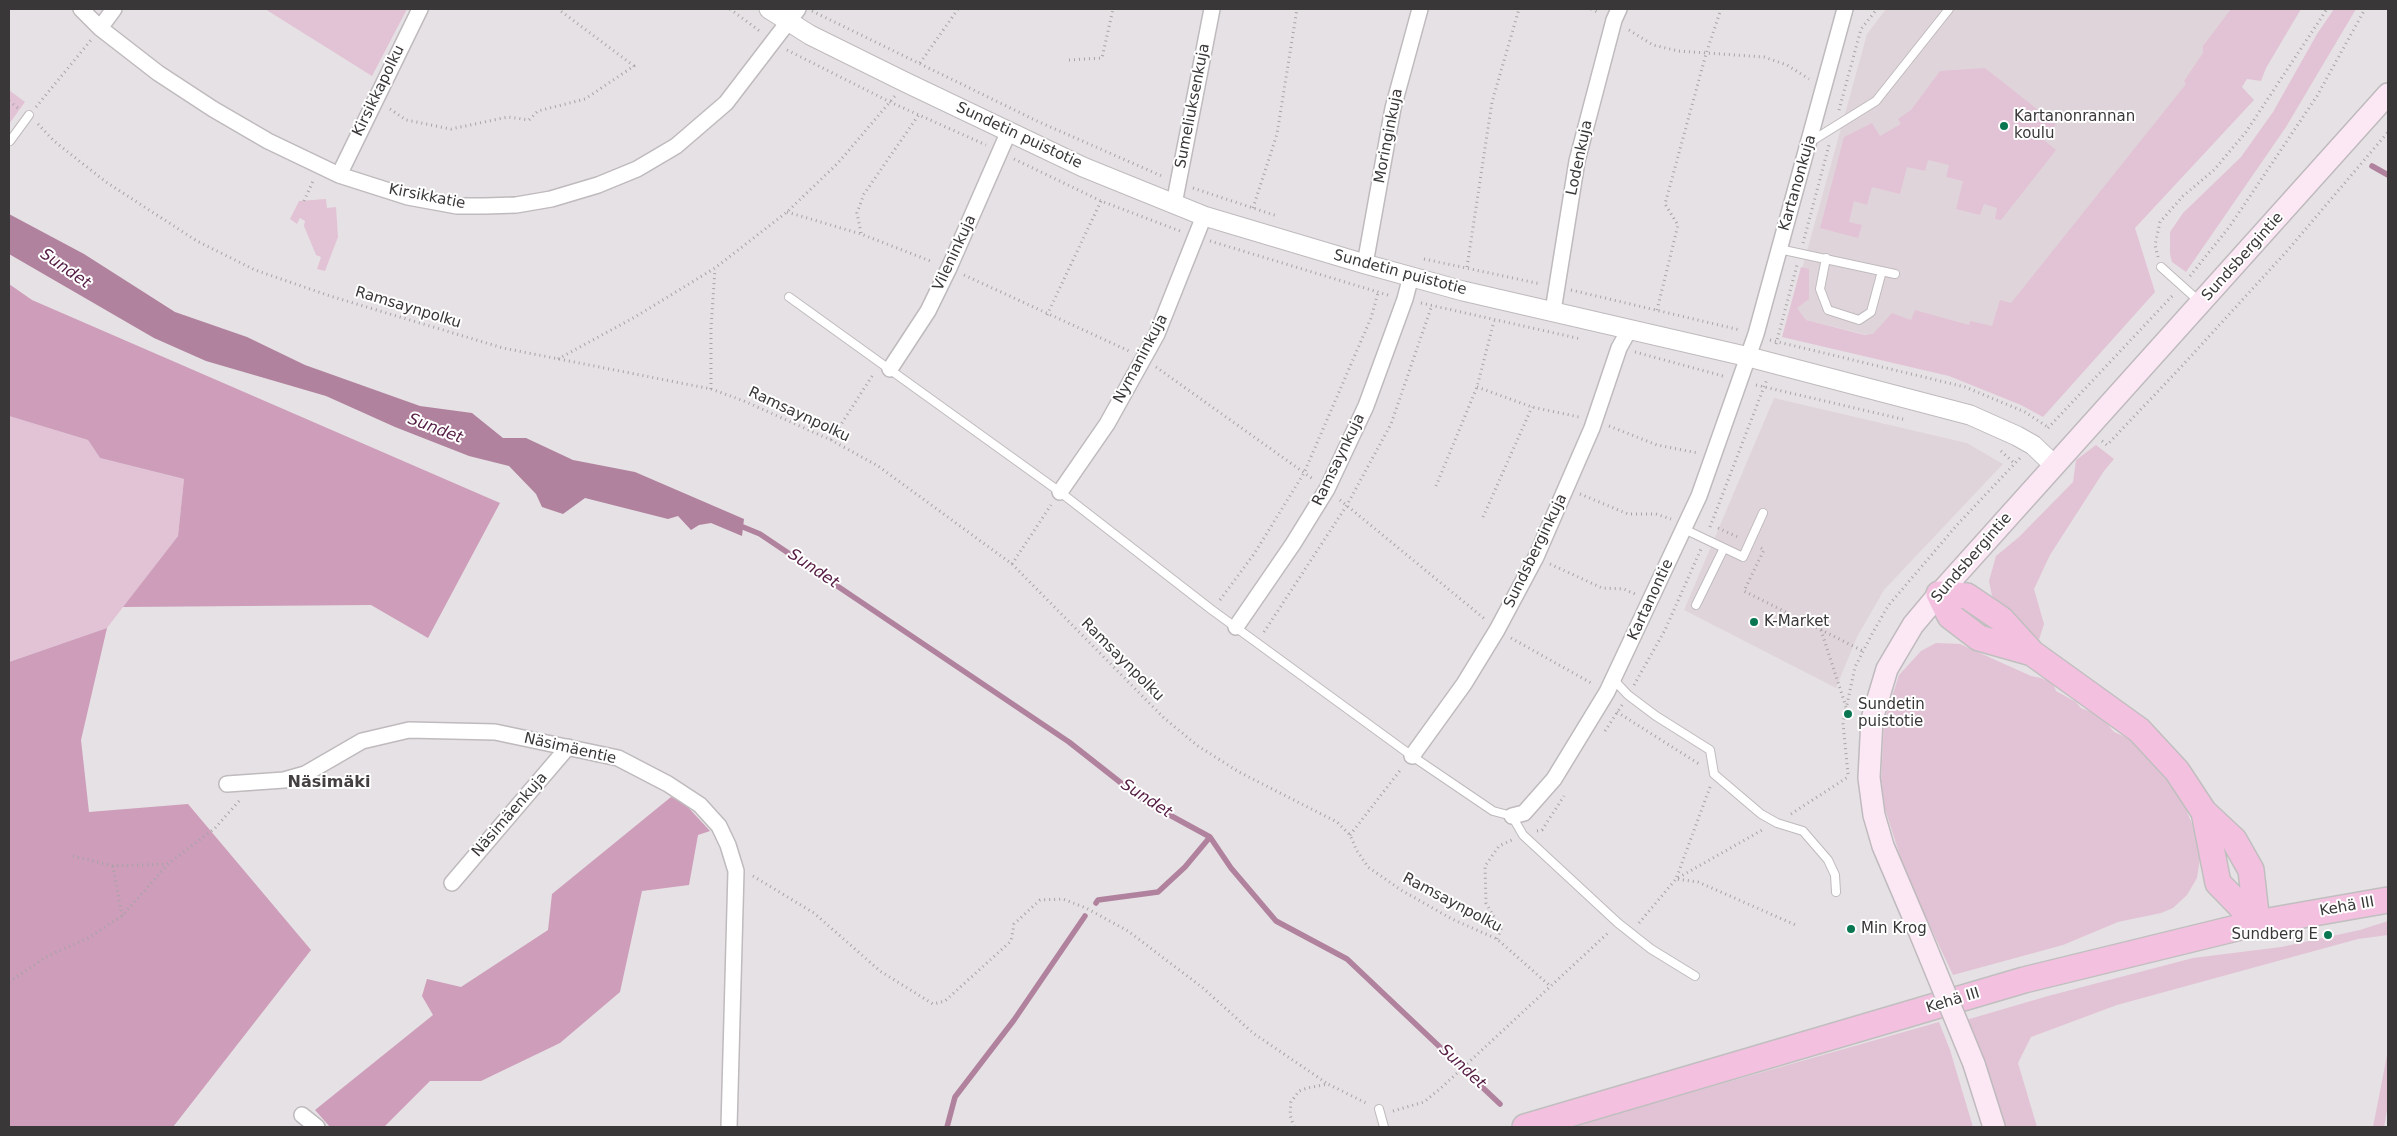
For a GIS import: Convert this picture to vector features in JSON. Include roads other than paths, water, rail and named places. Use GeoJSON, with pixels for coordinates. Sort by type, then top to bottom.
{"type":"FeatureCollection","features":[{"type":"Feature","properties":{"kind":"highway"},"geometry":{"type":"LineString","coordinates":[[1940,594],[1950,616],[1979,638],[2032,653],[2139,730],[2177,771],[2204,812],[2234,840],[2251,870],[2257,923]]}},
{"type":"Feature","properties":{"kind":"highway"},"geometry":{"type":"LineString","coordinates":[[2204,812],[2218,882],[2257,923]]}},
{"type":"Feature","properties":{"kind":"highway","name":"Kehä III"},"geometry":{"type":"LineString","coordinates":[[1525,1127],[2024,980],[2257,923],[2388,900]]}},
{"type":"Feature","properties":{"kind":"main road","name":"Sundsbergintie"},"geometry":{"type":"LineString","coordinates":[[1994,1127],[1974,1064],[1882,846],[1876,823],[1869,778],[1869,744],[1872,719],[1887,669],[1913,625],[1940,594],[2054,465],[2202,304],[2388,94]]}},
{"type":"Feature","properties":{"kind":"street","name":"Kirsikkatie"},"geometry":{"type":"LineString","coordinates":[[81,9],[100,28],[158,73],[213,110],[268,141],[339,175],[408,197],[466,206],[516,205],[551,199],[598,185],[637,169],[676,146],[726,103],[793,16]]}},
{"type":"Feature","properties":{"kind":"street"},"geometry":{"type":"LineString","coordinates":[[100,28],[114,9]]}},
{"type":"Feature","properties":{"kind":"street","name":"Kirsikkapolku"},"geometry":{"type":"LineString","coordinates":[[339,175],[374,98],[420,9]]}},
{"type":"Feature","properties":{"kind":"street","name":"Sundetin puistotie"},"geometry":{"type":"LineString","coordinates":[[769,9],[793,16],[905,82],[1083,167],[1204,216],[1463,291],[1749,357],[1970,415],[2033,445],[2054,465]]}},
{"type":"Feature","properties":{"kind":"street","name":"Sumeliuksenkuja"},"geometry":{"type":"LineString","coordinates":[[1174,204],[1212,9]]}},
{"type":"Feature","properties":{"kind":"street","name":"Moringinkuja"},"geometry":{"type":"LineString","coordinates":[[1365,264],[1393,108],[1420,9]]}},
{"type":"Feature","properties":{"kind":"street","name":"Kartanonkuja"},"geometry":{"type":"LineString","coordinates":[[1749,357],[1810,142],[1845,9]]}},
{"type":"Feature","properties":{"kind":"street","name":"Lodenkuja"},"geometry":{"type":"LineString","coordinates":[[1553,311],[1577,161],[1617,15]]}},
{"type":"Feature","properties":{"kind":"street","name":"Vileninkuja"},"geometry":{"type":"LineString","coordinates":[[886,366],[928,311],[949,268],[1009,131]]}},
{"type":"Feature","properties":{"kind":"street","name":"Nymaninkuja"},"geometry":{"type":"LineString","coordinates":[[1060,492],[1107,424],[1157,334],[1204,216]]}},
{"type":"Feature","properties":{"kind":"street","name":"Ramsaynkuja"},"geometry":{"type":"LineString","coordinates":[[1236,628],[1293,544],[1327,489],[1366,406],[1405,299],[1411,276]]}},
{"type":"Feature","properties":{"kind":"street","name":"Sundsberginkuja"},"geometry":{"type":"LineString","coordinates":[[1412,756],[1464,684],[1497,630],[1536,557],[1592,428],[1619,348],[1629,330]]}},
{"type":"Feature","properties":{"kind":"street","name":"Kartanontie"},"geometry":{"type":"LineString","coordinates":[[1512,816],[1524,813],[1554,779],[1610,685],[1699,496],[1749,357]]}},
{"type":"Feature","properties":{"kind":"street","name":"Näsimäentie"},"geometry":{"type":"LineString","coordinates":[[228,784],[251,784],[284,780],[304,774],[362,740],[409,730],[496,732],[618,758],[668,784],[700,805],[719,826],[728,845],[736,871],[730,1127]]}},
{"type":"Feature","properties":{"kind":"street","name":"Näsimäenkuja"},"geometry":{"type":"LineString","coordinates":[[452,882],[568,747]]}},
{"type":"Feature","properties":{"kind":"street"},"geometry":{"type":"LineString","coordinates":[[302,1115],[317,1127]]}},
{"type":"Feature","properties":{"kind":"lane"},"geometry":{"type":"LineString","coordinates":[[1810,142],[1876,101],[1949,9]]}},
{"type":"Feature","properties":{"kind":"lane"},"geometry":{"type":"LineString","coordinates":[[10,141],[29,116]]}},
{"type":"Feature","properties":{"kind":"lane"},"geometry":{"type":"LineString","coordinates":[[1780,249],[1895,274]]}},
{"type":"Feature","properties":{"kind":"lane"},"geometry":{"type":"LineString","coordinates":[[1826,258],[1820,289],[1828,310],[1859,320],[1871,312],[1882,271]]}},
{"type":"Feature","properties":{"kind":"lane"},"geometry":{"type":"LineString","coordinates":[[2161,267],[2202,304]]}},
{"type":"Feature","properties":{"kind":"lane"},"geometry":{"type":"LineString","coordinates":[[789,297],[1060,492],[1212,610],[1412,756],[1493,811],[1512,816],[1523,835],[1618,923],[1651,949],[1695,976]]}},
{"type":"Feature","properties":{"kind":"lane"},"geometry":{"type":"LineString","coordinates":[[1685,527],[1743,557],[1763,513]]}},
{"type":"Feature","properties":{"kind":"lane"},"geometry":{"type":"LineString","coordinates":[[1696,605],[1724,548]]}},
{"type":"Feature","properties":{"kind":"lane"},"geometry":{"type":"LineString","coordinates":[[1610,685],[1710,750],[1714,774],[1761,814],[1777,823],[1803,831],[1828,860],[1835,875],[1836,892]]}},
{"type":"Feature","properties":{"kind":"lane"},"geometry":{"type":"LineString","coordinates":[[1379,1110],[1384,1127]]}},
{"type":"Feature","properties":{"kind":"water"},"geometry":{"type":"Polygon","coordinates":[[[9,214],[84,254],[175,312],[247,337],[305,365],[420,406],[472,413],[503,438],[526,438],[573,460],[635,472],[744,519],[742,536],[711,523],[699,525],[691,530],[678,516],[668,519],[585,498],[563,514],[542,507],[536,494],[509,466],[469,456],[395,427],[326,396],[206,361],[154,338],[9,254],[9,214]]]}},
{"type":"Feature","properties":{"kind":"waterway"},"geometry":{"type":"LineString","coordinates":[[2372,166],[2388,175]]}},
{"type":"Feature","properties":{"kind":"waterway","name":"Sundet"},"geometry":{"type":"LineString","coordinates":[[743,527],[760,534],[1069,742],[1144,801],[1210,837],[1231,868],[1276,921],[1347,959],[1500,1104]]}},
{"type":"Feature","properties":{"kind":"waterway"},"geometry":{"type":"LineString","coordinates":[[1096,903],[1098,900],[1158,892],[1185,867],[1210,837]]}},
{"type":"Feature","properties":{"kind":"waterway"},"geometry":{"type":"LineString","coordinates":[[947,1127],[955,1097],[1014,1020],[1085,916]]}},
{"type":"Feature","properties":{"kind":"place","name":"Kartanonrannan koulu"},"geometry":{"type":"Point","coordinates":[2004,126]}},
{"type":"Feature","properties":{"kind":"place","name":"K-Market"},"geometry":{"type":"Point","coordinates":[1754,622]}},
{"type":"Feature","properties":{"kind":"place","name":"Sundetin puistotie"},"geometry":{"type":"Point","coordinates":[1848,714]}},
{"type":"Feature","properties":{"kind":"place","name":"Min Krog"},"geometry":{"type":"Point","coordinates":[1851,929]}},
{"type":"Feature","properties":{"kind":"place","name":"Sundberg E"},"geometry":{"type":"Point","coordinates":[2328,935]}},
{"type":"Feature","properties":{"kind":"district","name":"Näsimäki"},"geometry":{"type":"Point","coordinates":[329,783]}}]}
